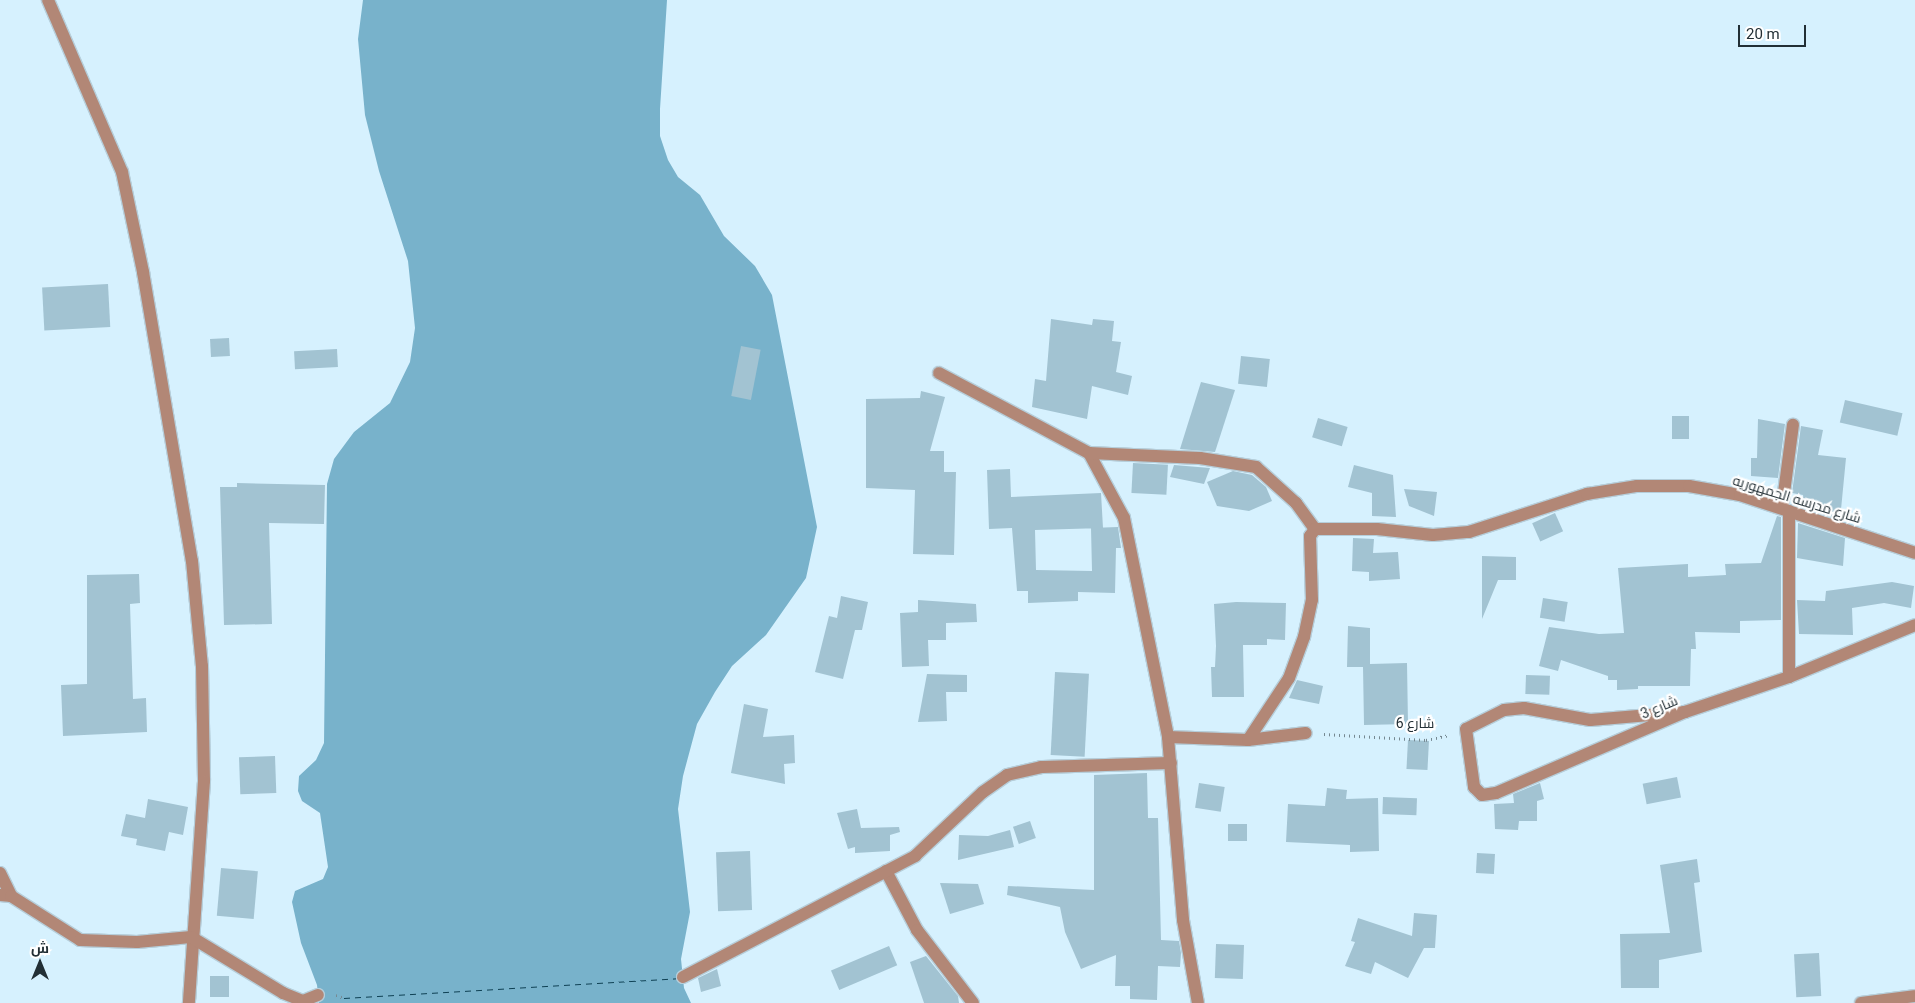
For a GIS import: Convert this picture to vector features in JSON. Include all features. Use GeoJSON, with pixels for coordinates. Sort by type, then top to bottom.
{"type":"FeatureCollection","features":[{"type":"Feature","properties":{"kind":"street"},"geometry":{"type":"LineString","coordinates":[[48,0],[122,172],[144,272],[192,561],[202,666],[204,781],[191,937],[189,1003]]}},
{"type":"Feature","properties":{"kind":"street"},"geometry":{"type":"LineString","coordinates":[[939,373],[1089,453],[1200,458],[1256,467],[1296,503],[1315,529],[1310,536],[1312,600],[1304,637],[1289,678],[1248,740]]}},
{"type":"Feature","properties":{"kind":"street"},"geometry":{"type":"LineString","coordinates":[[1789,677],[1786,510],[1793,425]]}},
{"type":"Feature","properties":{"kind":"street"},"geometry":{"type":"LineString","coordinates":[[1089,453],[1124,518],[1168,737],[1183,920],[1198,1003]]}},
{"type":"Feature","properties":{"kind":"street","name":"شارع مدرسه الجمهوريه"},"geometry":{"type":"LineString","coordinates":[[1315,529],[1377,529],[1433,535],[1469,532],[1587,494],[1638,486],[1689,486],[1740,495],[1915,552]]}},
{"type":"Feature","properties":{"kind":"street","name":"شارع 3"},"geometry":{"type":"LineString","coordinates":[[1466,729],[1474,787],[1477,792],[1489,795],[1685,712],[1789,677],[1915,625]]}},
{"type":"Feature","properties":{"kind":"street"},"geometry":{"type":"LineString","coordinates":[[1466,729],[1504,710],[1524,708],[1590,720],[1685,712]]}},
{"type":"Feature","properties":{"kind":"street"},"geometry":{"type":"LineString","coordinates":[[1168,737],[1248,740],[1306,733]]}},
{"type":"Feature","properties":{"kind":"street"},"geometry":{"type":"LineString","coordinates":[[683,977],[915,856],[996,782],[1022,770],[1171,763]]}},
{"type":"Feature","properties":{"kind":"street"},"geometry":{"type":"LineString","coordinates":[[886,871],[917,930],[973,1003]]}},
{"type":"Feature","properties":{"kind":"street"},"geometry":{"type":"LineString","coordinates":[[0,873],[5,896],[80,940],[137,942],[191,937],[283,993],[303,1001],[318,996]]}},
{"type":"Feature","properties":{"kind":"street"},"geometry":{"type":"LineString","coordinates":[[1861,1003],[1915,996]]}},
{"type":"Feature","properties":{"kind":"path","name":"شارع 6"},"geometry":{"type":"LineString","coordinates":[[1306,733],[1426,740],[1466,729]]}},
{"type":"Feature","properties":{"kind":"water"},"geometry":{"type":"Polygon","coordinates":[[[363,0],[667,0],[660,136],[668,160],[678,177],[700,195],[724,236],[755,266],[772,295],[817,527],[806,578],[766,635],[732,666],[715,692],[697,724],[683,776],[678,809],[690,912],[681,959],[684,988],[691,1003],[319,1003],[317,985],[301,943],[292,902],[295,891],[323,879],[328,867],[320,813],[302,801],[298,791],[299,776],[316,760],[324,743],[327,484],[334,459],[354,432],[390,403],[410,362],[415,328],[408,261],[379,171],[365,115],[358,39],[363,0]]]}},
{"type":"Feature","properties":{"kind":"building"},"geometry":{"type":"Polygon","coordinates":[[[108,284],[110,327],[44,330],[42,287],[108,284]]]}},
{"type":"Feature","properties":{"kind":"building"},"geometry":{"type":"Polygon","coordinates":[[[1051,319],[1092,325],[1093,319],[1114,321],[1112,341],[1121,342],[1116,372],[1132,376],[1128,395],[1092,386],[1087,419],[1032,407],[1035,379],[1046,381],[1051,319]]]}},
{"type":"Feature","properties":{"kind":"building"},"geometry":{"type":"Polygon","coordinates":[[[229,338],[230,356],[211,357],[210,339],[229,338]]]}},
{"type":"Feature","properties":{"kind":"building"},"geometry":{"type":"Polygon","coordinates":[[[741,346],[761,350],[751,400],[731,396],[741,346]]]}},
{"type":"Feature","properties":{"kind":"building"},"geometry":{"type":"Polygon","coordinates":[[[337,349],[338,367],[295,369],[294,351],[337,349]]]}},
{"type":"Feature","properties":{"kind":"building"},"geometry":{"type":"Polygon","coordinates":[[[1241,356],[1270,359],[1267,387],[1238,384],[1241,356]]]}},
{"type":"Feature","properties":{"kind":"building"},"geometry":{"type":"Polygon","coordinates":[[[1201,382],[1235,390],[1215,452],[1180,449],[1201,382]]]}},
{"type":"Feature","properties":{"kind":"building"},"geometry":{"type":"Polygon","coordinates":[[[921,391],[945,397],[930,451],[944,451],[944,472],[956,472],[954,555],[913,554],[915,490],[866,488],[866,399],[920,398],[921,391]]]}},
{"type":"Feature","properties":{"kind":"building"},"geometry":{"type":"Polygon","coordinates":[[[1845,400],[1902,413],[1897,436],[1840,422],[1845,400]]]}},
{"type":"Feature","properties":{"kind":"building"},"geometry":{"type":"Polygon","coordinates":[[[1672,416],[1689,416],[1689,439],[1672,439],[1672,416]]]}},
{"type":"Feature","properties":{"kind":"building"},"geometry":{"type":"Polygon","coordinates":[[[1318,418],[1348,427],[1342,446],[1312,437],[1318,418]]]}},
{"type":"Feature","properties":{"kind":"building"},"geometry":{"type":"Polygon","coordinates":[[[1758,419],[1785,424],[1778,478],[1751,476],[1751,458],[1757,458],[1758,419]]]}},
{"type":"Feature","properties":{"kind":"building"},"geometry":{"type":"Polygon","coordinates":[[[1801,426],[1823,430],[1818,455],[1846,458],[1840,520],[1801,507],[1803,495],[1792,493],[1801,426]]]}},
{"type":"Feature","properties":{"kind":"building"},"geometry":{"type":"Polygon","coordinates":[[[1133,463],[1168,465],[1166,495],[1131,493],[1133,463]]]}},
{"type":"Feature","properties":{"kind":"building"},"geometry":{"type":"Polygon","coordinates":[[[1174,465],[1210,468],[1204,484],[1170,477],[1174,465]]]}},
{"type":"Feature","properties":{"kind":"building"},"geometry":{"type":"Polygon","coordinates":[[[1354,465],[1393,475],[1396,517],[1372,516],[1372,493],[1348,487],[1354,465]]]}},
{"type":"Feature","properties":{"kind":"building"},"geometry":{"type":"Polygon","coordinates":[[[1010,469],[1011,497],[1101,493],[1103,528],[1118,527],[1121,548],[1116,548],[1115,593],[1078,592],[1078,601],[1028,603],[1028,591],[1017,591],[1012,528],[989,529],[987,470],[1010,469]],[[1091,528],[1035,530],[1036,570],[1092,571],[1091,528]]]}},
{"type":"Feature","properties":{"kind":"building"},"geometry":{"type":"Polygon","coordinates":[[[1233,471],[1252,475],[1266,487],[1272,501],[1249,511],[1217,506],[1207,482],[1233,471]]]}},
{"type":"Feature","properties":{"kind":"building"},"geometry":{"type":"Polygon","coordinates":[[[237,483],[325,485],[324,524],[269,523],[272,624],[224,625],[220,487],[237,487],[237,483]]]}},
{"type":"Feature","properties":{"kind":"building"},"geometry":{"type":"Polygon","coordinates":[[[1404,489],[1437,492],[1434,516],[1409,506],[1404,489]]]}},
{"type":"Feature","properties":{"kind":"building"},"geometry":{"type":"Polygon","coordinates":[[[1555,513],[1563,531],[1540,541],[1532,523],[1555,513]]]}},
{"type":"Feature","properties":{"kind":"building"},"geometry":{"type":"Polygon","coordinates":[[[1777,516],[1781,517],[1781,620],[1740,621],[1740,633],[1695,632],[1696,649],[1691,649],[1690,686],[1638,686],[1638,689],[1617,690],[1617,680],[1608,680],[1608,676],[1561,660],[1558,671],[1539,666],[1549,627],[1599,634],[1624,633],[1618,568],[1688,564],[1688,577],[1726,575],[1725,564],[1761,563],[1777,516]]]}},
{"type":"Feature","properties":{"kind":"building"},"geometry":{"type":"Polygon","coordinates":[[[1798,523],[1845,538],[1843,566],[1797,558],[1798,523]]]}},
{"type":"Feature","properties":{"kind":"building"},"geometry":{"type":"Polygon","coordinates":[[[1353,538],[1374,539],[1373,553],[1398,552],[1400,579],[1369,581],[1369,572],[1352,571],[1353,538]]]}},
{"type":"Feature","properties":{"kind":"building"},"geometry":{"type":"Polygon","coordinates":[[[1482,556],[1516,557],[1516,580],[1498,580],[1482,619],[1482,556]]]}},
{"type":"Feature","properties":{"kind":"building"},"geometry":{"type":"Polygon","coordinates":[[[139,574],[140,603],[130,604],[133,699],[146,698],[147,732],[63,736],[61,685],[87,684],[87,575],[139,574]]]}},
{"type":"Feature","properties":{"kind":"building"},"geometry":{"type":"Polygon","coordinates":[[[1892,582],[1914,586],[1911,608],[1884,603],[1852,608],[1853,635],[1799,634],[1797,600],[1825,601],[1826,591],[1892,582]]]}},
{"type":"Feature","properties":{"kind":"building"},"geometry":{"type":"Polygon","coordinates":[[[841,596],[868,602],[862,630],[855,630],[843,679],[815,672],[829,616],[837,618],[841,596]]]}},
{"type":"Feature","properties":{"kind":"building"},"geometry":{"type":"Polygon","coordinates":[[[1543,598],[1568,602],[1565,622],[1540,618],[1543,598]]]}},
{"type":"Feature","properties":{"kind":"building"},"geometry":{"type":"Polygon","coordinates":[[[918,600],[976,604],[977,622],[946,623],[946,640],[928,640],[929,666],[902,667],[900,613],[918,612],[918,600]]]}},
{"type":"Feature","properties":{"kind":"building"},"geometry":{"type":"Polygon","coordinates":[[[1236,602],[1286,603],[1285,640],[1267,639],[1267,645],[1243,645],[1244,697],[1212,697],[1211,667],[1215,667],[1216,646],[1214,604],[1236,602]]]}},
{"type":"Feature","properties":{"kind":"building"},"geometry":{"type":"Polygon","coordinates":[[[1348,626],[1370,628],[1370,664],[1407,663],[1408,724],[1364,725],[1363,667],[1347,667],[1348,626]]]}},
{"type":"Feature","properties":{"kind":"building"},"geometry":{"type":"Polygon","coordinates":[[[1055,672],[1089,674],[1085,757],[1051,755],[1055,672]]]}},
{"type":"Feature","properties":{"kind":"building"},"geometry":{"type":"Polygon","coordinates":[[[927,674],[967,675],[967,692],[946,692],[947,721],[918,722],[927,674]]]}},
{"type":"Feature","properties":{"kind":"building"},"geometry":{"type":"Polygon","coordinates":[[[1526,675],[1550,676],[1549,695],[1525,694],[1526,675]]]}},
{"type":"Feature","properties":{"kind":"building"},"geometry":{"type":"Polygon","coordinates":[[[1297,680],[1323,686],[1319,704],[1289,698],[1297,680]]]}},
{"type":"Feature","properties":{"kind":"building"},"geometry":{"type":"Polygon","coordinates":[[[744,704],[768,709],[763,737],[794,735],[795,763],[784,764],[785,784],[731,773],[744,704]]]}},
{"type":"Feature","properties":{"kind":"building"},"geometry":{"type":"Polygon","coordinates":[[[1408,740],[1429,741],[1427,770],[1406,769],[1408,740]]]}},
{"type":"Feature","properties":{"kind":"building"},"geometry":{"type":"Polygon","coordinates":[[[275,756],[276,793],[240,794],[239,757],[275,756]]]}},
{"type":"Feature","properties":{"kind":"building"},"geometry":{"type":"Polygon","coordinates":[[[1147,773],[1148,818],[1158,818],[1161,940],[1179,941],[1181,953],[1180,967],[1158,966],[1157,1000],[1130,999],[1130,986],[1115,986],[1116,955],[1081,969],[1065,932],[1060,907],[1007,895],[1008,886],[1094,890],[1094,775],[1147,773]]]}},
{"type":"Feature","properties":{"kind":"building"},"geometry":{"type":"Polygon","coordinates":[[[1677,777],[1681,798],[1647,804],[1643,784],[1677,777]]]}},
{"type":"Feature","properties":{"kind":"building"},"geometry":{"type":"Polygon","coordinates":[[[1199,783],[1225,787],[1221,812],[1195,808],[1199,783]]]}},
{"type":"Feature","properties":{"kind":"building"},"geometry":{"type":"Polygon","coordinates":[[[1540,783],[1544,799],[1537,801],[1537,821],[1519,821],[1518,830],[1495,829],[1494,804],[1514,803],[1513,794],[1540,783]]]}},
{"type":"Feature","properties":{"kind":"building"},"geometry":{"type":"Polygon","coordinates":[[[1327,788],[1347,790],[1346,799],[1378,798],[1379,851],[1350,852],[1350,845],[1286,842],[1288,804],[1325,806],[1327,788]]]}},
{"type":"Feature","properties":{"kind":"building"},"geometry":{"type":"Polygon","coordinates":[[[1383,797],[1417,798],[1416,815],[1382,814],[1383,797]]]}},
{"type":"Feature","properties":{"kind":"building"},"geometry":{"type":"Polygon","coordinates":[[[148,799],[188,807],[183,835],[169,832],[165,851],[136,845],[137,839],[121,836],[126,814],[145,818],[148,799]]]}},
{"type":"Feature","properties":{"kind":"building"},"geometry":{"type":"Polygon","coordinates":[[[857,809],[861,828],[899,827],[900,832],[890,835],[890,851],[855,853],[855,847],[848,849],[837,813],[857,809]]]}},
{"type":"Feature","properties":{"kind":"building"},"geometry":{"type":"Polygon","coordinates":[[[1030,821],[1036,838],[1019,844],[1013,827],[1030,821]]]}},
{"type":"Feature","properties":{"kind":"building"},"geometry":{"type":"Polygon","coordinates":[[[1228,824],[1247,824],[1247,841],[1228,841],[1228,824]]]}},
{"type":"Feature","properties":{"kind":"building"},"geometry":{"type":"Polygon","coordinates":[[[1010,830],[1014,847],[958,860],[959,835],[988,836],[1010,830]]]}},
{"type":"Feature","properties":{"kind":"building"},"geometry":{"type":"Polygon","coordinates":[[[750,851],[752,910],[718,911],[716,852],[750,851]]]}},
{"type":"Feature","properties":{"kind":"building"},"geometry":{"type":"Polygon","coordinates":[[[1477,853],[1495,854],[1494,874],[1476,873],[1477,853]]]}},
{"type":"Feature","properties":{"kind":"building"},"geometry":{"type":"Polygon","coordinates":[[[1697,859],[1700,882],[1694,883],[1702,952],[1659,960],[1659,988],[1621,988],[1620,934],[1670,933],[1660,865],[1697,859]]]}},
{"type":"Feature","properties":{"kind":"building"},"geometry":{"type":"Polygon","coordinates":[[[221,868],[258,871],[254,919],[217,916],[221,868]]]}},
{"type":"Feature","properties":{"kind":"building"},"geometry":{"type":"Polygon","coordinates":[[[940,883],[978,884],[984,904],[950,914],[940,883]]]}},
{"type":"Feature","properties":{"kind":"building"},"geometry":{"type":"Polygon","coordinates":[[[1414,913],[1437,915],[1435,948],[1424,948],[1408,978],[1375,962],[1371,974],[1345,966],[1355,942],[1351,941],[1358,918],[1412,936],[1414,913]]]}},
{"type":"Feature","properties":{"kind":"building"},"geometry":{"type":"Polygon","coordinates":[[[1216,944],[1244,945],[1243,979],[1215,978],[1216,944]]]}},
{"type":"Feature","properties":{"kind":"building"},"geometry":{"type":"Polygon","coordinates":[[[889,946],[897,965],[839,990],[831,971],[889,946]]]}},
{"type":"Feature","properties":{"kind":"building"},"geometry":{"type":"Polygon","coordinates":[[[1819,953],[1821,996],[1796,997],[1794,954],[1819,953]]]}},
{"type":"Feature","properties":{"kind":"building"},"geometry":{"type":"Polygon","coordinates":[[[926,956],[958,996],[959,1003],[924,1003],[910,962],[926,956]]]}},
{"type":"Feature","properties":{"kind":"building"},"geometry":{"type":"Polygon","coordinates":[[[717,969],[721,986],[701,992],[698,978],[717,969]]]}},
{"type":"Feature","properties":{"kind":"building"},"geometry":{"type":"Polygon","coordinates":[[[210,976],[229,976],[229,997],[210,997],[210,976]]]}},
{"type":"Feature","properties":{"kind":"ferry route"},"geometry":{"type":"LineString","coordinates":[[344,998],[678,978]]}}]}
